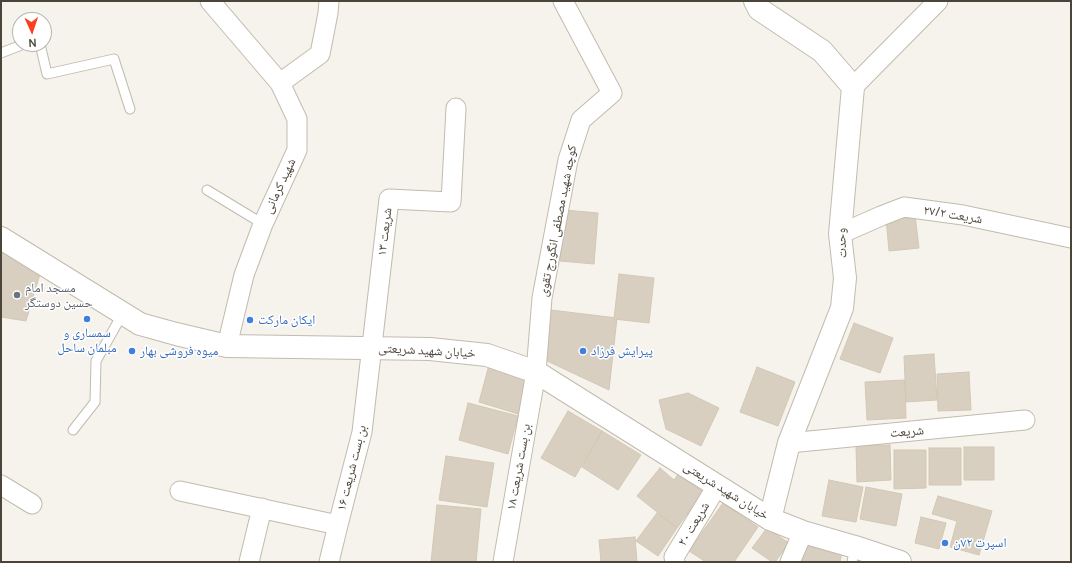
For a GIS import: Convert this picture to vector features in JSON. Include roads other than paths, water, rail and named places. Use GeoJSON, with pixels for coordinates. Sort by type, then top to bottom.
{"type":"FeatureCollection","features":[{"type":"Feature","properties":{"kind":"street","name":"شهید کرمانی"},"geometry":{"type":"LineString","coordinates":[[210,1],[280,84],[297,118],[297,150],[263,224],[244,275],[227,346]]}},
{"type":"Feature","properties":{"kind":"street"},"geometry":{"type":"LineString","coordinates":[[280,84],[320,54],[329,1]]}},
{"type":"Feature","properties":{"kind":"street","name":"کوچه شهید مصطفی انگورج تقوی"},"geometry":{"type":"LineString","coordinates":[[536,372],[542,298],[568,160],[581,120],[612,93],[563,1]]}},
{"type":"Feature","properties":{"kind":"street"},"geometry":{"type":"LineString","coordinates":[[755,1],[759,9],[822,51],[853,86],[938,1]]}},
{"type":"Feature","properties":{"kind":"street","name":"وحدت"},"geometry":{"type":"LineString","coordinates":[[770,519],[789,443],[842,308],[845,278],[840,234],[853,86]]}},
{"type":"Feature","properties":{"kind":"street","name":"شریعت ۱۳"},"geometry":{"type":"LineString","coordinates":[[371,348],[389,199],[451,202],[456,108]]}},
{"type":"Feature","properties":{"kind":"street","name":"شریعت ۲۷/۲"},"geometry":{"type":"LineString","coordinates":[[840,234],[904,207],[963,215],[1071,238]]}},
{"type":"Feature","properties":{"kind":"street","name":"خیابان شهید شریعتی"},"geometry":{"type":"LineString","coordinates":[[1,238],[140,324],[176,334],[227,346],[430,349],[487,355],[536,372],[770,519],[853,554],[900,562]]}},
{"type":"Feature","properties":{"kind":"street","name":"بن بست شریعت ۱۶"},"geometry":{"type":"LineString","coordinates":[[329,562],[362,432],[371,348]]}},
{"type":"Feature","properties":{"kind":"street","name":"بن بست شریعت ۱۸"},"geometry":{"type":"LineString","coordinates":[[503,562],[536,372]]}},
{"type":"Feature","properties":{"kind":"street","name":"شریعت"},"geometry":{"type":"LineString","coordinates":[[789,443],[1024,420]]}},
{"type":"Feature","properties":{"kind":"street"},"geometry":{"type":"LineString","coordinates":[[1,485],[32,504]]}},
{"type":"Feature","properties":{"kind":"street","name":"شریعت ۲۰"},"geometry":{"type":"LineString","coordinates":[[674,562],[674,557],[717,486]]}},
{"type":"Feature","properties":{"kind":"street"},"geometry":{"type":"LineString","coordinates":[[180,492],[338,524]]}},
{"type":"Feature","properties":{"kind":"street"},"geometry":{"type":"LineString","coordinates":[[248,562],[262,508]]}},
{"type":"Feature","properties":{"kind":"street"},"geometry":{"type":"LineString","coordinates":[[790,562],[803,532]]}},
{"type":"Feature","properties":{"kind":"lane"},"geometry":{"type":"LineString","coordinates":[[1,53],[12,49]]}},
{"type":"Feature","properties":{"kind":"lane"},"geometry":{"type":"LineString","coordinates":[[42,52],[47,74],[114,59],[130,109]]}},
{"type":"Feature","properties":{"kind":"lane"},"geometry":{"type":"LineString","coordinates":[[207,190],[263,224]]}},
{"type":"Feature","properties":{"kind":"lane"},"geometry":{"type":"LineString","coordinates":[[73,430],[95,402],[96,361],[122,313]]}},
{"type":"Feature","properties":{"kind":"place","name":"مسجد امام حسین دوستگر"},"geometry":{"type":"Point","coordinates":[17,295]}},
{"type":"Feature","properties":{"kind":"place","name":"سمساری و مبلمان ساحل"},"geometry":{"type":"Point","coordinates":[87,319]}},
{"type":"Feature","properties":{"kind":"place","name":"ایکان مارکت"},"geometry":{"type":"Point","coordinates":[250,320]}},
{"type":"Feature","properties":{"kind":"place","name":"میوه فروشی بهار"},"geometry":{"type":"Point","coordinates":[132,351]}},
{"type":"Feature","properties":{"kind":"place","name":"پیرایش فرزاد"},"geometry":{"type":"Point","coordinates":[583,351]}},
{"type":"Feature","properties":{"kind":"place","name":"اسپرت ۷۲ن"},"geometry":{"type":"Point","coordinates":[945,543]}}]}
